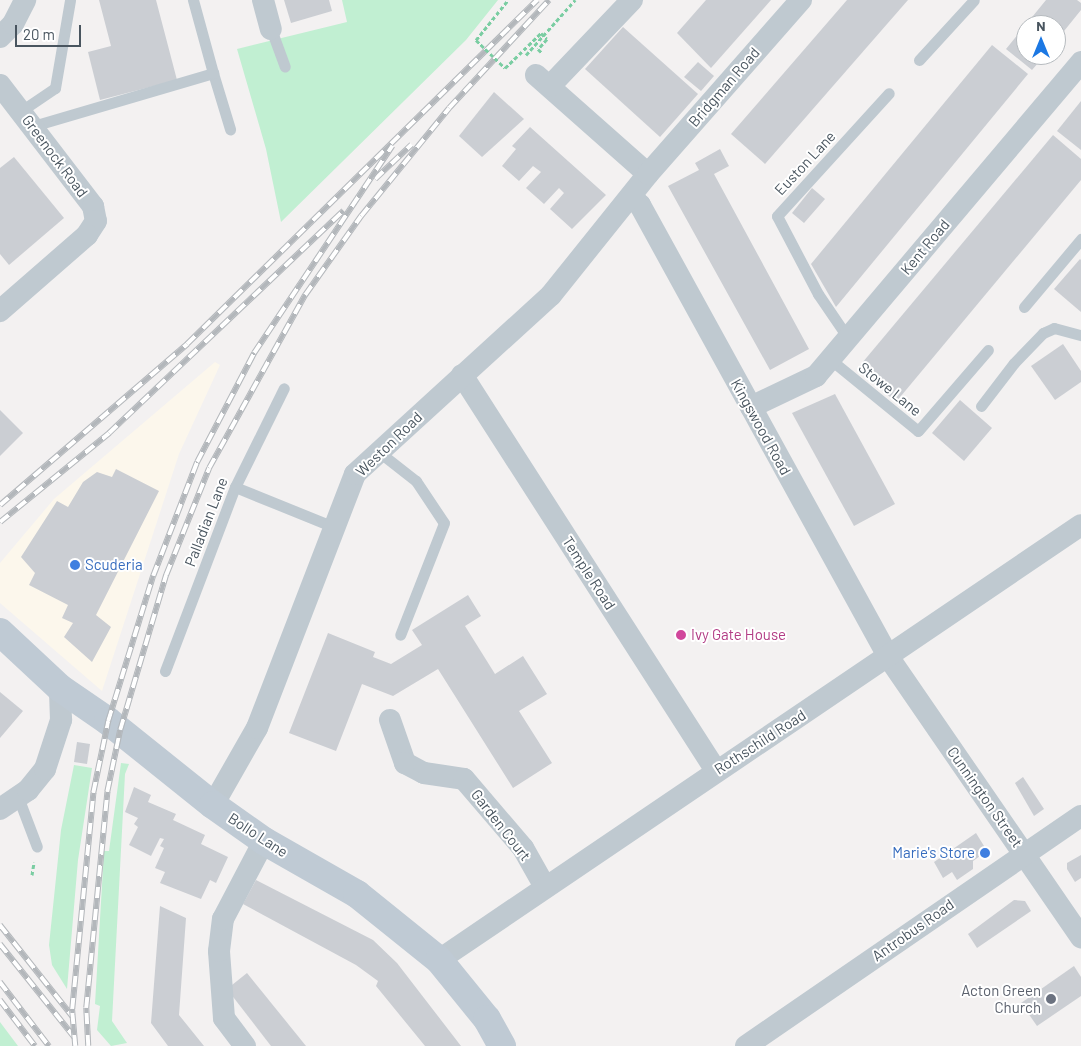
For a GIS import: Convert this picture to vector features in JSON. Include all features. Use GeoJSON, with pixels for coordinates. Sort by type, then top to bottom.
{"type":"FeatureCollection","features":[{"type":"Feature","properties":{"kind":"street"},"geometry":{"type":"LineString","coordinates":[[0,37],[13,24],[25,0]]}},
{"type":"Feature","properties":{"kind":"street"},"geometry":{"type":"LineString","coordinates":[[263,0],[271,29]]}},
{"type":"Feature","properties":{"kind":"street"},"geometry":{"type":"LineString","coordinates":[[632,0],[543,81],[648,174]]}},
{"type":"Feature","properties":{"kind":"street","name":"Bridgman Road"},"geometry":{"type":"LineString","coordinates":[[648,174],[801,0]]}},
{"type":"Feature","properties":{"kind":"street","name":"Kent Road"},"geometry":{"type":"LineString","coordinates":[[751,407],[816,376],[1081,62]]}},
{"type":"Feature","properties":{"kind":"street","name":"Greenock Road"},"geometry":{"type":"LineString","coordinates":[[0,85],[93,206],[96,221],[88,235],[0,311]]}},
{"type":"Feature","properties":{"kind":"street","name":"Weston Road"},"geometry":{"type":"LineString","coordinates":[[213,805],[257,728],[355,474],[551,295],[648,174]]}},
{"type":"Feature","properties":{"kind":"street","name":"Kingswood Road"},"geometry":{"type":"LineString","coordinates":[[631,197],[640,205],[889,658]]}},
{"type":"Feature","properties":{"kind":"street","name":"Temple Road"},"geometry":{"type":"LineString","coordinates":[[462,375],[716,770]]}},
{"type":"Feature","properties":{"kind":"street","name":"Rothschild Road"},"geometry":{"type":"LineString","coordinates":[[439,960],[716,770],[889,658],[1081,526]]}},
{"type":"Feature","properties":{"kind":"street","name":"Bollo Lane"},"geometry":{"type":"LineString","coordinates":[[0,632],[60,688],[108,721],[213,805],[264,841],[357,894],[439,960],[487,1019],[502,1046]]}},
{"type":"Feature","properties":{"kind":"street","name":"Cunnington Street"},"geometry":{"type":"LineString","coordinates":[[889,658],[1081,937]]}},
{"type":"Feature","properties":{"kind":"street"},"geometry":{"type":"LineString","coordinates":[[9,803],[45,769],[56,742],[61,720],[60,688]]}},
{"type":"Feature","properties":{"kind":"street","name":"Garden Court"},"geometry":{"type":"LineString","coordinates":[[390,720],[406,763],[424,773],[464,779],[523,848],[545,887]]}},
{"type":"Feature","properties":{"kind":"street","name":"Antrobus Road"},"geometry":{"type":"LineString","coordinates":[[746,1046],[1081,816]]}},
{"type":"Feature","properties":{"kind":"street"},"geometry":{"type":"LineString","coordinates":[[245,1046],[224,1018],[219,951],[223,919],[264,841]]}},
{"type":"Feature","properties":{"kind":"lane"},"geometry":{"type":"LineString","coordinates":[[27,118],[55,88],[70,0]]}},
{"type":"Feature","properties":{"kind":"lane"},"geometry":{"type":"LineString","coordinates":[[193,0],[230,129]]}},
{"type":"Feature","properties":{"kind":"lane"},"geometry":{"type":"LineString","coordinates":[[919,60],[974,0]]}},
{"type":"Feature","properties":{"kind":"lane"},"geometry":{"type":"LineString","coordinates":[[271,29],[285,67]]}},
{"type":"Feature","properties":{"kind":"lane"},"geometry":{"type":"LineString","coordinates":[[27,118],[213,73]]}},
{"type":"Feature","properties":{"kind":"lane","name":"Euston Lane"},"geometry":{"type":"LineString","coordinates":[[848,338],[818,294],[777,216],[889,93]]}},
{"type":"Feature","properties":{"kind":"lane"},"geometry":{"type":"LineString","coordinates":[[1024,307],[1081,239]]}},
{"type":"Feature","properties":{"kind":"lane"},"geometry":{"type":"LineString","coordinates":[[981,406],[1014,363],[1043,333],[1054,328],[1081,335]]}},
{"type":"Feature","properties":{"kind":"lane","name":"Stowe Lane"},"geometry":{"type":"LineString","coordinates":[[831,360],[918,431],[988,350]]}},
{"type":"Feature","properties":{"kind":"lane","name":"Palladian Lane"},"geometry":{"type":"LineString","coordinates":[[165,671],[235,487],[284,388]]}},
{"type":"Feature","properties":{"kind":"lane"},"geometry":{"type":"LineString","coordinates":[[379,452],[416,481],[444,523],[400,635]]}},
{"type":"Feature","properties":{"kind":"lane"},"geometry":{"type":"LineString","coordinates":[[235,487],[334,527]]}},
{"type":"Feature","properties":{"kind":"lane"},"geometry":{"type":"LineString","coordinates":[[9,803],[37,847]]}},
{"type":"Feature","properties":{"kind":"path"},"geometry":{"type":"LineString","coordinates":[[508,0],[476,40],[505,68],[541,34],[544,36]]}},
{"type":"Feature","properties":{"kind":"path"},"geometry":{"type":"LineString","coordinates":[[544,36],[575,0]]}},
{"type":"Feature","properties":{"kind":"path"},"geometry":{"type":"LineString","coordinates":[[542,53],[538,49],[547,39],[544,36]]}},
{"type":"Feature","properties":{"kind":"shaded area"},"geometry":{"type":"Polygon","coordinates":[[[215,362],[220,365],[179,454],[102,691],[0,603],[0,563],[54,499],[215,362]]]}},
{"type":"Feature","properties":{"kind":"green space"},"geometry":{"type":"Polygon","coordinates":[[[342,0],[498,0],[466,40],[281,222],[266,149],[237,49],[347,22],[342,0]]]}},
{"type":"Feature","properties":{"kind":"green space"},"geometry":{"type":"Polygon","coordinates":[[[121,763],[129,764],[125,774],[112,1021],[127,1043],[111,1046],[97,1030],[100,1006],[95,1004],[104,851],[109,851],[121,763]]]}},
{"type":"Feature","properties":{"kind":"green space"},"geometry":{"type":"Polygon","coordinates":[[[74,765],[92,768],[78,860],[67,989],[52,965],[49,945],[61,830],[74,765]]]}},
{"type":"Feature","properties":{"kind":"green space"},"geometry":{"type":"Polygon","coordinates":[[[0,1022],[18,1046],[0,1046],[0,1022]]]}},
{"type":"Feature","properties":{"kind":"building"},"geometry":{"type":"Polygon","coordinates":[[[99,0],[156,0],[177,80],[100,100],[88,52],[111,46],[99,0]]]}},
{"type":"Feature","properties":{"kind":"building"},"geometry":{"type":"Polygon","coordinates":[[[284,0],[329,0],[332,11],[291,23],[284,0]]]}},
{"type":"Feature","properties":{"kind":"building"},"geometry":{"type":"Polygon","coordinates":[[[706,0],[771,0],[711,68],[677,33],[706,0]]]}},
{"type":"Feature","properties":{"kind":"building"},"geometry":{"type":"Polygon","coordinates":[[[847,0],[908,0],[765,164],[731,134],[847,0]]]}},
{"type":"Feature","properties":{"kind":"building"},"geometry":{"type":"Polygon","coordinates":[[[1046,0],[1077,0],[1081,3],[1081,10],[1066,29],[1066,15],[1034,15],[1046,0]]]}},
{"type":"Feature","properties":{"kind":"building"},"geometry":{"type":"Polygon","coordinates":[[[623,27],[698,94],[660,137],[585,69],[623,27]]]}},
{"type":"Feature","properties":{"kind":"building"},"geometry":{"type":"Polygon","coordinates":[[[1016,37],[1016,57],[1006,49],[1016,37]]]}},
{"type":"Feature","properties":{"kind":"building"},"geometry":{"type":"Polygon","coordinates":[[[992,45],[1028,74],[836,307],[811,264],[992,45]]]}},
{"type":"Feature","properties":{"kind":"building"},"geometry":{"type":"Polygon","coordinates":[[[698,62],[714,76],[701,91],[684,77],[698,62]]]}},
{"type":"Feature","properties":{"kind":"building"},"geometry":{"type":"Polygon","coordinates":[[[1026,65],[1036,65],[1032,70],[1026,65]]]}},
{"type":"Feature","properties":{"kind":"building"},"geometry":{"type":"Polygon","coordinates":[[[494,92],[524,119],[482,157],[459,136],[494,92]]]}},
{"type":"Feature","properties":{"kind":"building"},"geometry":{"type":"Polygon","coordinates":[[[1081,101],[1081,150],[1057,131],[1081,101]]]}},
{"type":"Feature","properties":{"kind":"building"},"geometry":{"type":"Polygon","coordinates":[[[530,127],[606,195],[572,229],[550,209],[564,193],[559,188],[544,204],[526,188],[541,172],[533,166],[519,181],[502,166],[516,149],[512,146],[530,127]]]}},
{"type":"Feature","properties":{"kind":"building"},"geometry":{"type":"Polygon","coordinates":[[[1053,135],[1081,159],[1081,180],[896,402],[857,369],[1053,135]]]}},
{"type":"Feature","properties":{"kind":"building"},"geometry":{"type":"Polygon","coordinates":[[[720,149],[729,166],[714,174],[809,349],[770,370],[668,186],[699,170],[695,163],[720,149]]]}},
{"type":"Feature","properties":{"kind":"building"},"geometry":{"type":"Polygon","coordinates":[[[14,157],[64,218],[9,265],[0,254],[0,168],[14,157]]]}},
{"type":"Feature","properties":{"kind":"building"},"geometry":{"type":"Polygon","coordinates":[[[812,188],[825,199],[804,223],[792,213],[812,188]]]}},
{"type":"Feature","properties":{"kind":"building"},"geometry":{"type":"Polygon","coordinates":[[[1081,260],[1081,312],[1054,289],[1081,260]]]}},
{"type":"Feature","properties":{"kind":"building"},"geometry":{"type":"Polygon","coordinates":[[[1063,344],[1081,371],[1081,382],[1055,400],[1031,366],[1063,344]]]}},
{"type":"Feature","properties":{"kind":"building"},"geometry":{"type":"Polygon","coordinates":[[[835,394],[895,504],[854,526],[792,413],[835,394]]]}},
{"type":"Feature","properties":{"kind":"building"},"geometry":{"type":"Polygon","coordinates":[[[960,400],[992,428],[964,461],[932,433],[960,400]]]}},
{"type":"Feature","properties":{"kind":"building"},"geometry":{"type":"Polygon","coordinates":[[[0,410],[23,433],[0,456],[0,410]]]}},
{"type":"Feature","properties":{"kind":"building","name":"Scuderia"},"geometry":{"type":"Polygon","coordinates":[[[116,469],[159,491],[96,615],[111,627],[92,662],[64,637],[73,623],[62,618],[68,605],[29,585],[35,573],[21,557],[57,501],[68,507],[83,482],[97,472],[112,477],[116,469]]]}},
{"type":"Feature","properties":{"kind":"building"},"geometry":{"type":"Polygon","coordinates":[[[468,595],[481,616],[465,626],[495,674],[523,656],[547,694],[519,711],[552,763],[513,788],[438,669],[393,696],[362,684],[336,751],[289,733],[328,633],[375,652],[373,657],[391,664],[422,645],[412,630],[468,595]]]}},
{"type":"Feature","properties":{"kind":"building"},"geometry":{"type":"Polygon","coordinates":[[[0,692],[23,711],[0,738],[0,692]]]}},
{"type":"Feature","properties":{"kind":"building"},"geometry":{"type":"Polygon","coordinates":[[[77,742],[90,744],[87,764],[74,762],[77,742]]]}},
{"type":"Feature","properties":{"kind":"building"},"geometry":{"type":"Polygon","coordinates":[[[1023,777],[1044,809],[1034,816],[1015,783],[1023,777]]]}},
{"type":"Feature","properties":{"kind":"building"},"geometry":{"type":"Polygon","coordinates":[[[134,787],[151,795],[148,802],[176,814],[173,820],[205,835],[201,844],[228,857],[216,883],[210,880],[201,899],[160,883],[165,872],[155,868],[164,848],[160,846],[164,839],[160,838],[151,856],[129,845],[138,827],[134,824],[138,818],[125,812],[134,787]]]}},
{"type":"Feature","properties":{"kind":"building"},"geometry":{"type":"Polygon","coordinates":[[[976,833],[984,846],[983,854],[973,861],[973,869],[957,880],[952,872],[943,878],[934,862],[976,833]]]}},
{"type":"Feature","properties":{"kind":"building"},"geometry":{"type":"Polygon","coordinates":[[[1081,855],[1081,878],[1075,882],[1067,869],[1067,863],[1081,855]]]}},
{"type":"Feature","properties":{"kind":"building"},"geometry":{"type":"Polygon","coordinates":[[[256,880],[373,940],[397,963],[461,1046],[425,1046],[376,986],[378,981],[356,965],[243,904],[256,880]]]}},
{"type":"Feature","properties":{"kind":"building"},"geometry":{"type":"Polygon","coordinates":[[[1014,900],[1025,901],[1031,911],[977,948],[968,934],[1014,900]]]}},
{"type":"Feature","properties":{"kind":"building"},"geometry":{"type":"Polygon","coordinates":[[[160,906],[186,918],[179,1015],[204,1046],[168,1046],[151,1023],[160,906]]]}},
{"type":"Feature","properties":{"kind":"building","name":"Acton Green Church"},"geometry":{"type":"Polygon","coordinates":[[[1074,966],[1081,977],[1081,996],[1037,1026],[1021,1003],[1074,966]]]}},
{"type":"Feature","properties":{"kind":"building"},"geometry":{"type":"Polygon","coordinates":[[[247,973],[306,1046],[271,1046],[227,989],[247,973]]]}},
{"type":"Feature","properties":{"kind":"railway"},"geometry":{"type":"LineString","coordinates":[[0,505],[187,344],[537,0]]}},
{"type":"Feature","properties":{"kind":"railway"},"geometry":{"type":"LineString","coordinates":[[88,1046],[86,1008],[107,792],[120,730],[166,575],[209,468],[305,295],[361,216],[449,108],[549,0]]}},
{"type":"Feature","properties":{"kind":"railway"},"geometry":{"type":"LineString","coordinates":[[375,179],[411,145]]}},
{"type":"Feature","properties":{"kind":"railway"},"geometry":{"type":"LineString","coordinates":[[75,1046],[72,1009],[93,793],[108,721],[153,576],[197,462],[254,353],[392,146]]}},
{"type":"Feature","properties":{"kind":"railway"},"geometry":{"type":"LineString","coordinates":[[0,522],[109,433],[343,211]]}},
{"type":"Feature","properties":{"kind":"railway"},"geometry":{"type":"LineString","coordinates":[[0,925],[73,1017]]}},
{"type":"Feature","properties":{"kind":"railway"},"geometry":{"type":"LineString","coordinates":[[0,944],[75,1038]]}},
{"type":"Feature","properties":{"kind":"railway"},"geometry":{"type":"LineString","coordinates":[[0,982],[49,1046]]}},
{"type":"Feature","properties":{"kind":"railway"},"geometry":{"type":"LineString","coordinates":[[0,1000],[35,1046]]}},
{"type":"Feature","properties":{"kind":"place","name":"Scuderia"},"geometry":{"type":"Point","coordinates":[75,565]}},
{"type":"Feature","properties":{"kind":"place","name":"Ivy Gate House"},"geometry":{"type":"Point","coordinates":[681,635]}},
{"type":"Feature","properties":{"kind":"place","name":"Marie's Store"},"geometry":{"type":"Point","coordinates":[985,853]}},
{"type":"Feature","properties":{"kind":"place","name":"Acton Green Church"},"geometry":{"type":"Point","coordinates":[1051,999]}}]}
